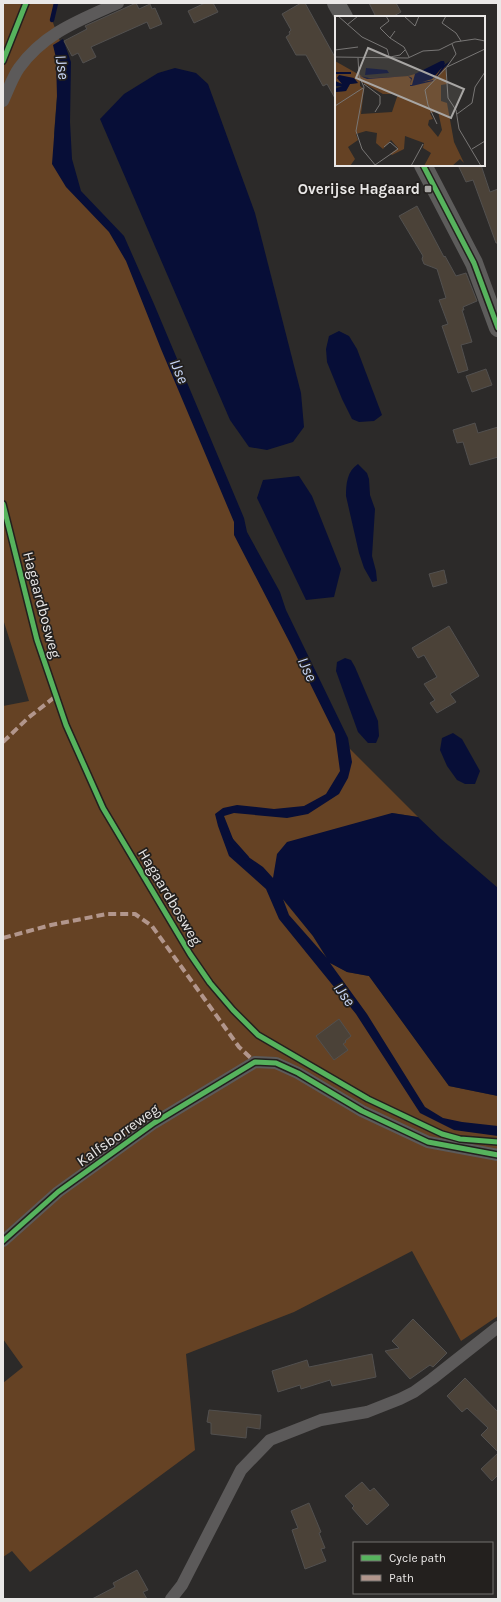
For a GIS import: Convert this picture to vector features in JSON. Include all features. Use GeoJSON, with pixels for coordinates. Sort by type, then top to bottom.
{"type":"FeatureCollection","features":[{"type":"Feature","properties":{"kind":"main road"},"geometry":{"type":"LineString","coordinates":[[336,3],[343,16]]}},
{"type":"Feature","properties":{"kind":"main road"},"geometry":{"type":"LineString","coordinates":[[424,166],[474,263],[498,328]]}},
{"type":"Feature","properties":{"kind":"street"},"geometry":{"type":"LineString","coordinates":[[3,102],[18,68],[44,41],[73,23],[118,3]]}},
{"type":"Feature","properties":{"kind":"street","name":"Kalfsborreweg"},"geometry":{"type":"LineString","coordinates":[[3,1241],[58,1192],[154,1123],[256,1062],[276,1063],[281,1065],[298,1073],[362,1111],[428,1142],[498,1155]]}},
{"type":"Feature","properties":{"kind":"street"},"geometry":{"type":"LineString","coordinates":[[171,1599],[182,1585],[241,1470],[270,1440],[321,1420],[367,1412],[400,1399],[414,1392],[432,1379],[498,1327]]}},
{"type":"Feature","properties":{"kind":"shaded area"},"geometry":{"type":"Polygon","coordinates":[[[3,3],[56,3],[52,20],[61,44],[54,134],[63,157],[82,196],[124,245],[267,581],[342,741],[418,817],[392,813],[276,891],[313,936],[329,962],[347,972],[369,976],[449,1086],[498,1096],[498,1316],[461,1341],[412,1251],[294,1312],[186,1354],[195,1450],[30,1572],[12,1551],[3,1557],[3,1383],[23,1367],[3,1339],[3,706],[29,701],[3,619],[3,3]]]}},
{"type":"Feature","properties":{"kind":"water"},"geometry":{"type":"Polygon","coordinates":[[[63,39],[71,62],[70,122],[72,159],[81,191],[124,236],[244,518],[247,532],[280,592],[286,610],[348,738],[352,762],[348,778],[339,794],[308,814],[287,818],[234,813],[224,816],[237,849],[263,867],[273,878],[277,854],[287,842],[392,813],[418,817],[498,888],[498,1096],[449,1086],[369,976],[347,972],[330,963],[367,1014],[425,1107],[443,1118],[462,1122],[498,1126],[498,1136],[454,1130],[420,1113],[356,1014],[279,919],[266,889],[229,856],[215,814],[223,808],[237,805],[274,809],[304,806],[326,794],[340,771],[335,734],[234,535],[234,522],[161,349],[126,261],[109,232],[66,187],[52,164],[57,97],[56,58],[53,45],[63,39]],[[283,899],[289,915],[327,958],[313,936],[283,899]]]}},
{"type":"Feature","properties":{"kind":"water"},"geometry":{"type":"Polygon","coordinates":[[[175,68],[196,73],[208,84],[255,213],[301,393],[304,427],[293,442],[267,450],[249,447],[230,420],[100,119],[124,94],[158,73],[175,68]]]}},
{"type":"Feature","properties":{"kind":"water"},"geometry":{"type":"Polygon","coordinates":[[[339,331],[349,336],[357,349],[382,415],[374,421],[359,422],[352,419],[327,362],[326,349],[329,336],[339,331]]]}},
{"type":"Feature","properties":{"kind":"water"},"geometry":{"type":"Polygon","coordinates":[[[358,464],[367,473],[370,495],[375,509],[372,556],[377,581],[372,582],[364,568],[359,553],[346,496],[349,474],[358,464]]]}},
{"type":"Feature","properties":{"kind":"water"},"geometry":{"type":"Polygon","coordinates":[[[299,476],[312,496],[341,569],[334,597],[306,600],[257,498],[263,480],[299,476]]]}},
{"type":"Feature","properties":{"kind":"water"},"geometry":{"type":"Polygon","coordinates":[[[345,658],[351,660],[355,667],[378,721],[379,736],[376,743],[368,743],[358,732],[336,671],[337,662],[345,658]]]}},
{"type":"Feature","properties":{"kind":"water"},"geometry":{"type":"Polygon","coordinates":[[[453,733],[462,739],[480,771],[475,784],[465,784],[457,780],[447,766],[440,750],[442,738],[453,733]]]}},
{"type":"Feature","properties":{"kind":"building"},"geometry":{"type":"Polygon","coordinates":[[[136,3],[139,9],[150,4],[152,9],[155,8],[162,24],[150,29],[147,22],[91,47],[96,57],[83,63],[78,53],[72,56],[64,41],[87,29],[85,26],[136,3]]]}},
{"type":"Feature","properties":{"kind":"building"},"geometry":{"type":"Polygon","coordinates":[[[205,3],[213,3],[218,12],[194,23],[188,11],[205,3]]]}},
{"type":"Feature","properties":{"kind":"building"},"geometry":{"type":"Polygon","coordinates":[[[301,3],[305,3],[335,57],[335,98],[327,84],[323,86],[306,55],[296,55],[286,37],[290,34],[289,32],[291,30],[282,14],[301,3]]]}},
{"type":"Feature","properties":{"kind":"building"},"geometry":{"type":"Polygon","coordinates":[[[369,3],[396,3],[401,12],[394,16],[376,16],[369,3]]]}},
{"type":"Feature","properties":{"kind":"building"},"geometry":{"type":"Polygon","coordinates":[[[458,166],[481,166],[490,192],[498,189],[498,243],[496,243],[473,180],[466,182],[458,166]]]}},
{"type":"Feature","properties":{"kind":"building"},"geometry":{"type":"Polygon","coordinates":[[[417,206],[444,257],[445,256],[456,276],[466,273],[477,301],[463,307],[464,310],[462,310],[472,342],[461,345],[468,370],[458,373],[442,326],[448,324],[439,300],[446,298],[437,269],[424,264],[422,259],[423,256],[399,216],[417,206]]]}},
{"type":"Feature","properties":{"kind":"building"},"geometry":{"type":"Polygon","coordinates":[[[486,369],[492,385],[472,392],[466,376],[486,369]]]}},
{"type":"Feature","properties":{"kind":"building"},"geometry":{"type":"Polygon","coordinates":[[[475,423],[478,433],[498,427],[498,457],[470,465],[463,442],[457,443],[453,430],[475,423]]]}},
{"type":"Feature","properties":{"kind":"building"},"geometry":{"type":"Polygon","coordinates":[[[444,570],[447,583],[433,587],[429,574],[444,570]]]}},
{"type":"Feature","properties":{"kind":"building"},"geometry":{"type":"Polygon","coordinates":[[[449,626],[479,676],[450,694],[456,702],[437,713],[430,703],[435,700],[424,684],[437,677],[424,655],[418,658],[412,648],[449,626]]]}},
{"type":"Feature","properties":{"kind":"building"},"geometry":{"type":"Polygon","coordinates":[[[339,1019],[351,1036],[343,1044],[348,1050],[334,1060],[316,1036],[339,1019]]]}},
{"type":"Feature","properties":{"kind":"building"},"geometry":{"type":"Polygon","coordinates":[[[413,1319],[447,1353],[433,1367],[430,1365],[410,1379],[385,1351],[399,1348],[392,1341],[413,1319]]]}},
{"type":"Feature","properties":{"kind":"building"},"geometry":{"type":"Polygon","coordinates":[[[372,1354],[376,1377],[332,1386],[330,1380],[301,1389],[300,1385],[278,1392],[272,1371],[307,1360],[309,1367],[372,1354]]]}},
{"type":"Feature","properties":{"kind":"building"},"geometry":{"type":"Polygon","coordinates":[[[465,1378],[498,1412],[498,1452],[481,1435],[488,1428],[467,1408],[462,1412],[447,1396],[465,1378]]]}},
{"type":"Feature","properties":{"kind":"building"},"geometry":{"type":"Polygon","coordinates":[[[209,1410],[261,1415],[260,1429],[247,1427],[246,1438],[211,1434],[211,1423],[207,1422],[209,1410]]]}},
{"type":"Feature","properties":{"kind":"building"},"geometry":{"type":"Polygon","coordinates":[[[498,1453],[498,1475],[492,1481],[481,1469],[498,1453]]]}},
{"type":"Feature","properties":{"kind":"building"},"geometry":{"type":"Polygon","coordinates":[[[362,1482],[370,1491],[374,1488],[389,1505],[367,1525],[352,1508],[354,1506],[345,1496],[362,1482]]]}},
{"type":"Feature","properties":{"kind":"building"},"geometry":{"type":"Polygon","coordinates":[[[309,1503],[321,1532],[319,1533],[325,1548],[321,1549],[326,1561],[305,1569],[292,1530],[298,1528],[291,1511],[309,1503]]]}},
{"type":"Feature","properties":{"kind":"building"},"geometry":{"type":"Polygon","coordinates":[[[137,1570],[148,1590],[143,1592],[147,1599],[92,1599],[115,1587],[113,1583],[137,1570]]]}},
{"type":"Feature","properties":{"kind":"waterway","name":"IJse"},"geometry":{"type":"LineString","coordinates":[[52,20],[56,3]]}},
{"type":"Feature","properties":{"kind":"waterway","name":"IJse"},"geometry":{"type":"LineString","coordinates":[[231,840],[247,858]]}},
{"type":"Feature","properties":{"kind":"marked path"},"geometry":{"type":"LineString","coordinates":[[3,742],[28,718],[56,696]]}},
{"type":"Feature","properties":{"kind":"marked path"},"geometry":{"type":"LineString","coordinates":[[3,938],[51,925],[107,914],[135,914],[152,926],[239,1047],[255,1062]]}},
{"type":"Feature","properties":{"kind":"cycle path"},"geometry":{"type":"LineString","coordinates":[[3,61],[26,3]]}},
{"type":"Feature","properties":{"kind":"cycle path"},"geometry":{"type":"LineString","coordinates":[[424,166],[474,263],[498,328]]}},
{"type":"Feature","properties":{"kind":"cycle path","name":"Hagaardbosweg"},"geometry":{"type":"LineString","coordinates":[[3,504],[37,640],[66,725],[103,808],[190,954],[210,983],[233,1010],[258,1035],[368,1099],[442,1134],[460,1139],[498,1142]]}},
{"type":"Feature","properties":{"kind":"cycle path"},"geometry":{"type":"LineString","coordinates":[[3,1241],[58,1192],[154,1123],[255,1062],[276,1063],[298,1073],[362,1111],[428,1142],[498,1155]]}},
{"type":"Feature","properties":{"kind":"place","name":"Overijse Hagaard"},"geometry":{"type":"Point","coordinates":[428,189]}}]}
